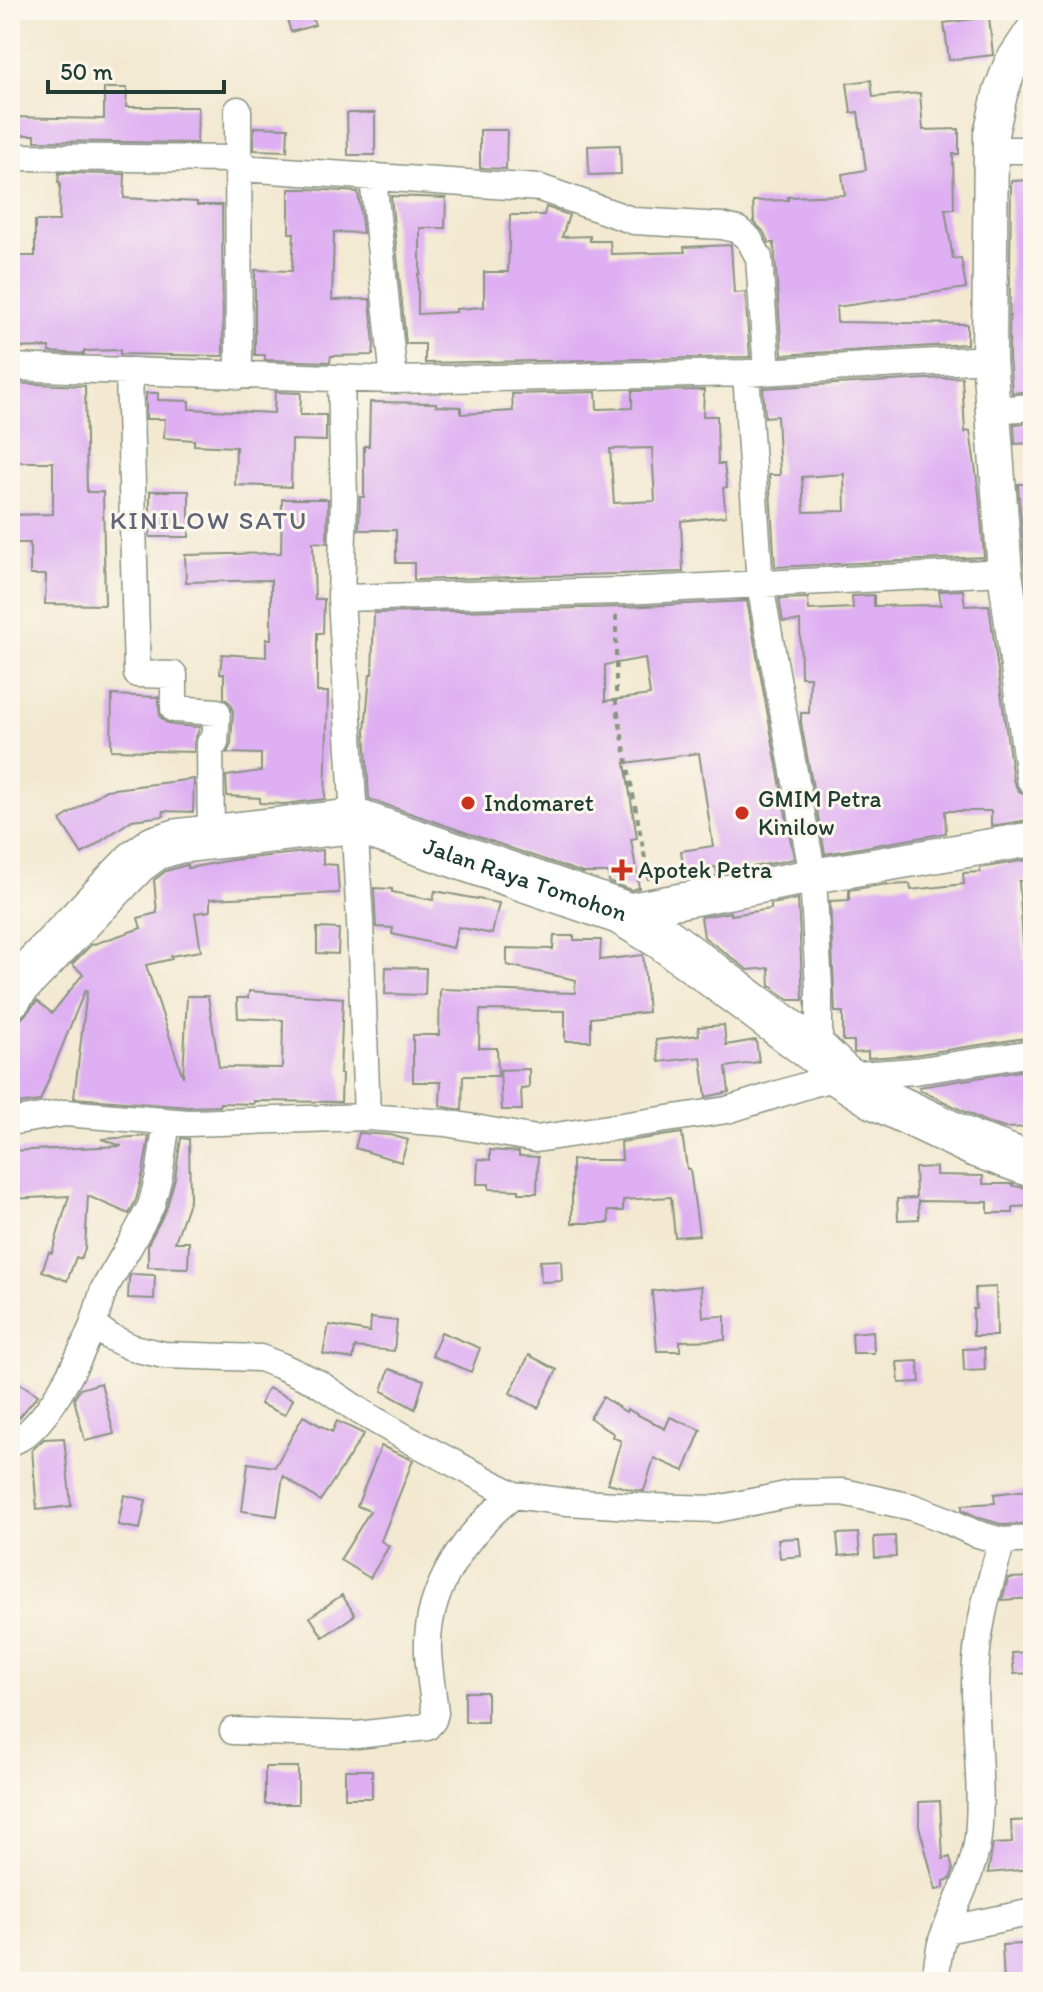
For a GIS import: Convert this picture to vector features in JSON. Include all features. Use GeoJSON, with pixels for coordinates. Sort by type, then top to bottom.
{"type":"FeatureCollection","features":[{"type":"Feature","properties":{"kind":"highway","name":"Jalan Raya Tomohon"},"geometry":{"type":"LineString","coordinates":[[10,996],[136,862],[155,848],[178,841],[355,821],[637,909],[663,938],[875,1097],[974,1144],[1033,1165]]}},
{"type":"Feature","properties":{"kind":"street"},"geometry":{"type":"LineString","coordinates":[[1033,31],[1011,64],[991,134],[989,359],[1005,572],[1033,777]]}},
{"type":"Feature","properties":{"kind":"street"},"geometry":{"type":"LineString","coordinates":[[238,110],[239,376]]}},
{"type":"Feature","properties":{"kind":"street"},"geometry":{"type":"LineString","coordinates":[[990,150],[1033,150]]}},
{"type":"Feature","properties":{"kind":"street"},"geometry":{"type":"LineString","coordinates":[[10,157],[240,164],[373,178],[540,188],[634,221],[722,226],[738,230],[749,239],[759,258],[756,372],[760,585],[813,876],[819,989],[831,1065]]}},
{"type":"Feature","properties":{"kind":"street"},"geometry":{"type":"LineString","coordinates":[[373,178],[394,380]]}},
{"type":"Feature","properties":{"kind":"street"},"geometry":{"type":"LineString","coordinates":[[10,367],[394,380],[756,372],[989,359]]}},
{"type":"Feature","properties":{"kind":"street"},"geometry":{"type":"LineString","coordinates":[[129,371],[137,674],[174,675],[174,709],[217,712],[215,743],[210,743],[211,837]]}},
{"type":"Feature","properties":{"kind":"street"},"geometry":{"type":"LineString","coordinates":[[341,380],[344,498],[341,598],[355,821],[367,1117]]}},
{"type":"Feature","properties":{"kind":"street"},"geometry":{"type":"LineString","coordinates":[[992,410],[1033,407]]}},
{"type":"Feature","properties":{"kind":"street"},"geometry":{"type":"LineString","coordinates":[[341,598],[616,591],[1005,572]]}},
{"type":"Feature","properties":{"kind":"street"},"geometry":{"type":"LineString","coordinates":[[637,909],[1033,839]]}},
{"type":"Feature","properties":{"kind":"street"},"geometry":{"type":"LineString","coordinates":[[10,1122],[65,1113],[189,1123],[367,1117],[446,1123],[536,1139],[727,1110],[831,1065],[915,1071],[1033,1053]]}},
{"type":"Feature","properties":{"kind":"street"},"geometry":{"type":"LineString","coordinates":[[10,1442],[17,1441],[44,1417],[80,1356],[104,1289],[151,1206],[167,1121]]}},
{"type":"Feature","properties":{"kind":"street"},"geometry":{"type":"LineString","coordinates":[[93,1325],[133,1348],[164,1355],[260,1358],[281,1366],[318,1383],[408,1439],[514,1495],[621,1505],[717,1509],[796,1493],[843,1492],[912,1507],[974,1533],[1002,1541],[1033,1539]]}},
{"type":"Feature","properties":{"kind":"street"},"geometry":{"type":"LineString","coordinates":[[233,1731],[357,1735],[427,1727],[435,1713],[429,1637],[432,1613],[446,1574],[470,1536],[514,1495]]}},
{"type":"Feature","properties":{"kind":"street"},"geometry":{"type":"LineString","coordinates":[[935,1982],[941,1944],[977,1842],[980,1816],[975,1682],[977,1639],[1002,1541]]}},
{"type":"Feature","properties":{"kind":"street"},"geometry":{"type":"LineString","coordinates":[[946,1930],[1033,1912]]}},
{"type":"Feature","properties":{"kind":"path"},"geometry":{"type":"LineString","coordinates":[[616,591],[616,703],[637,909]]}},
{"type":"Feature","properties":{"kind":"building"},"geometry":{"type":"Polygon","coordinates":[[[284,10],[310,10],[315,25],[291,32],[284,10]]]}},
{"type":"Feature","properties":{"kind":"building"},"geometry":{"type":"Polygon","coordinates":[[[989,17],[993,55],[949,60],[944,23],[989,17]]]}},
{"type":"Feature","properties":{"kind":"building"},"geometry":{"type":"Polygon","coordinates":[[[871,80],[873,97],[920,93],[923,130],[959,129],[959,154],[953,154],[954,209],[945,209],[953,259],[961,258],[966,288],[836,307],[837,322],[967,324],[967,344],[782,355],[774,243],[769,243],[754,222],[753,201],[845,195],[842,174],[866,170],[858,112],[851,113],[847,83],[871,80]]]}},
{"type":"Feature","properties":{"kind":"building"},"geometry":{"type":"Polygon","coordinates":[[[104,88],[127,88],[126,107],[198,107],[197,143],[35,141],[35,135],[10,135],[10,117],[104,119],[104,88]]]}},
{"type":"Feature","properties":{"kind":"building"},"geometry":{"type":"Polygon","coordinates":[[[347,113],[375,113],[375,155],[348,155],[347,113]]]}},
{"type":"Feature","properties":{"kind":"building"},"geometry":{"type":"Polygon","coordinates":[[[254,127],[288,128],[287,151],[254,150],[254,127]]]}},
{"type":"Feature","properties":{"kind":"building"},"geometry":{"type":"Polygon","coordinates":[[[480,130],[507,130],[506,169],[480,168],[480,130]]]}},
{"type":"Feature","properties":{"kind":"building"},"geometry":{"type":"Polygon","coordinates":[[[620,145],[621,174],[589,175],[588,146],[620,145]]]}},
{"type":"Feature","properties":{"kind":"building"},"geometry":{"type":"Polygon","coordinates":[[[59,173],[125,174],[124,198],[222,205],[223,356],[120,354],[120,350],[84,351],[84,354],[49,352],[49,347],[10,348],[10,256],[35,256],[35,221],[59,221],[59,173]]]}},
{"type":"Feature","properties":{"kind":"building"},"geometry":{"type":"Polygon","coordinates":[[[1033,180],[1033,391],[1012,393],[1009,358],[1011,181],[1033,180]]]}},
{"type":"Feature","properties":{"kind":"building"},"geometry":{"type":"Polygon","coordinates":[[[289,189],[358,192],[363,233],[334,232],[332,300],[370,299],[373,355],[331,356],[330,362],[265,360],[265,355],[255,355],[255,270],[292,271],[294,233],[289,233],[289,189]]]}},
{"type":"Feature","properties":{"kind":"building"},"geometry":{"type":"Polygon","coordinates":[[[391,196],[446,198],[445,228],[420,228],[418,314],[484,307],[484,272],[508,272],[510,215],[544,215],[546,207],[569,215],[562,237],[590,236],[590,241],[610,241],[611,254],[685,252],[684,247],[731,245],[734,293],[745,292],[750,357],[425,363],[425,344],[406,344],[391,196]]]}},
{"type":"Feature","properties":{"kind":"building"},"geometry":{"type":"Polygon","coordinates":[[[962,377],[965,432],[970,431],[984,557],[775,567],[769,475],[780,475],[777,416],[765,417],[763,388],[962,377]],[[844,474],[802,477],[804,512],[845,511],[844,474]]]}},
{"type":"Feature","properties":{"kind":"building"},"geometry":{"type":"Polygon","coordinates":[[[10,383],[85,386],[87,492],[103,492],[105,605],[45,604],[46,575],[30,575],[30,543],[10,543],[10,515],[53,514],[53,462],[10,462],[10,383]]]}},
{"type":"Feature","properties":{"kind":"building"},"geometry":{"type":"Polygon","coordinates":[[[704,390],[703,416],[717,416],[718,464],[724,464],[727,487],[723,488],[726,516],[681,521],[683,572],[414,580],[414,563],[396,563],[396,530],[359,530],[360,497],[364,497],[364,446],[369,446],[370,402],[436,403],[436,406],[461,407],[461,414],[513,411],[512,394],[596,392],[597,409],[632,408],[632,391],[704,390]],[[652,448],[610,449],[614,503],[655,501],[652,448]]]}},
{"type":"Feature","properties":{"kind":"building"},"geometry":{"type":"Polygon","coordinates":[[[275,392],[301,393],[300,415],[326,415],[326,441],[292,440],[291,487],[235,485],[236,447],[194,445],[194,440],[164,438],[165,419],[146,419],[146,393],[158,393],[158,400],[189,401],[189,409],[274,413],[275,392]]]}},
{"type":"Feature","properties":{"kind":"building"},"geometry":{"type":"Polygon","coordinates":[[[1033,423],[1033,443],[1015,444],[1014,424],[1033,423]]]}},
{"type":"Feature","properties":{"kind":"building"},"geometry":{"type":"Polygon","coordinates":[[[1018,484],[1033,484],[1033,595],[1028,595],[1018,484]]]}},
{"type":"Feature","properties":{"kind":"building"},"geometry":{"type":"Polygon","coordinates":[[[150,491],[189,491],[189,537],[150,537],[150,491]]]}},
{"type":"Feature","properties":{"kind":"building"},"geometry":{"type":"Polygon","coordinates":[[[282,499],[328,499],[327,543],[313,542],[315,599],[324,599],[323,633],[317,633],[317,692],[328,692],[325,799],[285,804],[260,803],[260,798],[227,796],[226,776],[261,771],[261,754],[227,753],[231,744],[233,712],[231,704],[224,698],[224,674],[220,674],[222,654],[266,657],[266,639],[271,639],[271,580],[186,582],[185,555],[281,553],[282,499]]]}},
{"type":"Feature","properties":{"kind":"building"},"geometry":{"type":"Polygon","coordinates":[[[963,590],[965,606],[989,605],[1013,780],[1025,795],[1028,820],[991,826],[991,811],[945,811],[946,833],[825,854],[801,723],[801,713],[809,713],[810,677],[801,677],[800,621],[783,622],[779,599],[808,598],[809,610],[853,608],[852,596],[874,595],[874,606],[941,605],[939,591],[963,590]]]}},
{"type":"Feature","properties":{"kind":"building"},"geometry":{"type":"Polygon","coordinates":[[[747,601],[794,859],[717,874],[716,867],[684,872],[681,851],[713,846],[699,753],[625,763],[637,838],[631,839],[639,888],[631,890],[609,882],[608,873],[583,873],[369,799],[365,731],[372,674],[374,613],[747,601]],[[645,658],[605,665],[605,701],[650,695],[645,658]]]}},
{"type":"Feature","properties":{"kind":"building"},"geometry":{"type":"Polygon","coordinates":[[[112,695],[158,697],[160,716],[165,722],[200,727],[194,752],[111,750],[112,695]]]}},
{"type":"Feature","properties":{"kind":"building"},"geometry":{"type":"Polygon","coordinates":[[[194,779],[193,812],[163,811],[164,816],[132,820],[82,854],[60,820],[106,790],[194,779]]]}},
{"type":"Feature","properties":{"kind":"building"},"geometry":{"type":"Polygon","coordinates":[[[323,850],[323,864],[337,865],[339,893],[210,899],[210,911],[195,913],[201,951],[171,956],[172,959],[146,965],[183,1077],[187,996],[208,996],[219,1067],[282,1068],[283,1020],[238,1018],[237,998],[248,998],[249,991],[343,998],[341,1102],[254,1101],[254,1104],[220,1103],[220,1106],[189,1107],[74,1098],[85,990],[40,1101],[10,1105],[10,1021],[22,1018],[37,1001],[52,1013],[83,974],[72,964],[91,945],[141,928],[138,918],[157,913],[154,880],[166,871],[188,865],[188,868],[323,850]]]}},
{"type":"Feature","properties":{"kind":"building"},"geometry":{"type":"Polygon","coordinates":[[[1027,860],[1028,881],[1019,881],[1024,959],[1032,959],[1033,980],[1028,980],[1032,1037],[913,1055],[868,1058],[868,1052],[854,1053],[854,1041],[843,1041],[843,1012],[835,1012],[830,901],[849,900],[849,890],[887,884],[910,884],[911,890],[964,884],[963,873],[980,872],[980,868],[1027,860]]]}},
{"type":"Feature","properties":{"kind":"building"},"geometry":{"type":"Polygon","coordinates":[[[374,888],[392,889],[392,892],[433,900],[435,891],[499,903],[492,934],[458,927],[453,948],[392,934],[393,928],[376,927],[374,888]]]}},
{"type":"Feature","properties":{"kind":"building"},"geometry":{"type":"Polygon","coordinates":[[[798,899],[803,1000],[789,1000],[770,987],[769,968],[748,970],[704,937],[701,917],[771,909],[771,904],[798,899]]]}},
{"type":"Feature","properties":{"kind":"building"},"geometry":{"type":"Polygon","coordinates":[[[317,928],[339,929],[338,954],[317,953],[317,928]]]}},
{"type":"Feature","properties":{"kind":"building"},"geometry":{"type":"Polygon","coordinates":[[[554,936],[601,940],[600,960],[643,955],[648,1012],[591,1018],[591,1041],[565,1041],[565,1011],[480,1010],[479,1048],[497,1048],[498,1076],[463,1076],[462,1110],[440,1106],[441,1082],[413,1082],[413,1035],[439,1035],[440,989],[575,993],[576,980],[507,965],[507,948],[553,949],[554,936]]]}},
{"type":"Feature","properties":{"kind":"building"},"geometry":{"type":"Polygon","coordinates":[[[386,967],[426,968],[425,995],[385,994],[386,967]]]}},
{"type":"Feature","properties":{"kind":"building"},"geometry":{"type":"Polygon","coordinates":[[[724,1025],[726,1045],[756,1040],[759,1062],[726,1067],[729,1092],[706,1097],[701,1057],[659,1062],[656,1040],[699,1035],[698,1027],[724,1025]]]}},
{"type":"Feature","properties":{"kind":"building"},"geometry":{"type":"Polygon","coordinates":[[[529,1069],[529,1088],[521,1089],[522,1110],[502,1110],[500,1070],[529,1069]]]}},
{"type":"Feature","properties":{"kind":"building"},"geometry":{"type":"Polygon","coordinates":[[[1033,1069],[1033,1127],[1004,1128],[984,1121],[919,1087],[1033,1069]]]}},
{"type":"Feature","properties":{"kind":"building"},"geometry":{"type":"Polygon","coordinates":[[[359,1133],[390,1135],[408,1140],[401,1162],[355,1148],[359,1133]]]}},
{"type":"Feature","properties":{"kind":"building"},"geometry":{"type":"Polygon","coordinates":[[[682,1133],[699,1235],[675,1237],[671,1197],[623,1200],[623,1211],[608,1211],[609,1223],[572,1223],[572,1160],[622,1160],[621,1142],[682,1133]]]}},
{"type":"Feature","properties":{"kind":"building"},"geometry":{"type":"Polygon","coordinates":[[[149,1136],[143,1173],[129,1214],[88,1196],[85,1249],[81,1259],[76,1257],[67,1281],[42,1271],[49,1252],[52,1253],[69,1196],[10,1199],[10,1151],[122,1146],[101,1139],[149,1136]]]}},
{"type":"Feature","properties":{"kind":"building"},"geometry":{"type":"Polygon","coordinates":[[[181,1138],[189,1139],[190,1199],[175,1242],[189,1242],[188,1268],[148,1267],[148,1244],[166,1210],[181,1138]]]}},
{"type":"Feature","properties":{"kind":"building"},"geometry":{"type":"Polygon","coordinates":[[[490,1150],[538,1157],[537,1193],[489,1189],[489,1184],[477,1184],[478,1159],[490,1160],[490,1150]]]}},
{"type":"Feature","properties":{"kind":"building"},"geometry":{"type":"Polygon","coordinates":[[[936,1167],[936,1175],[983,1176],[983,1184],[1013,1184],[1033,1189],[1033,1206],[1013,1207],[1013,1213],[988,1213],[988,1202],[918,1201],[919,1219],[898,1220],[897,1199],[916,1198],[915,1168],[936,1167]]]}},
{"type":"Feature","properties":{"kind":"building"},"geometry":{"type":"Polygon","coordinates":[[[561,1260],[562,1281],[541,1282],[540,1261],[561,1260]]]}},
{"type":"Feature","properties":{"kind":"building"},"geometry":{"type":"Polygon","coordinates":[[[131,1274],[155,1275],[154,1299],[128,1298],[131,1274]]]}},
{"type":"Feature","properties":{"kind":"building"},"geometry":{"type":"Polygon","coordinates":[[[701,1286],[703,1317],[725,1316],[725,1340],[680,1341],[680,1351],[657,1351],[652,1291],[701,1286]]]}},
{"type":"Feature","properties":{"kind":"building"},"geometry":{"type":"Polygon","coordinates":[[[996,1287],[997,1336],[973,1336],[975,1288],[996,1287]]]}},
{"type":"Feature","properties":{"kind":"building"},"geometry":{"type":"Polygon","coordinates":[[[371,1318],[397,1321],[394,1351],[355,1347],[353,1359],[323,1354],[329,1325],[370,1332],[371,1318]]]}},
{"type":"Feature","properties":{"kind":"building"},"geometry":{"type":"Polygon","coordinates":[[[873,1331],[874,1353],[853,1353],[852,1333],[873,1331]]]}},
{"type":"Feature","properties":{"kind":"building"},"geometry":{"type":"Polygon","coordinates":[[[441,1332],[480,1348],[471,1372],[432,1356],[441,1332]]]}},
{"type":"Feature","properties":{"kind":"building"},"geometry":{"type":"Polygon","coordinates":[[[984,1348],[985,1370],[964,1371],[963,1349],[984,1348]]]}},
{"type":"Feature","properties":{"kind":"building"},"geometry":{"type":"Polygon","coordinates":[[[529,1355],[557,1370],[538,1408],[510,1393],[529,1355]]]}},
{"type":"Feature","properties":{"kind":"building"},"geometry":{"type":"Polygon","coordinates":[[[918,1361],[920,1382],[899,1383],[897,1362],[918,1361]]]}},
{"type":"Feature","properties":{"kind":"building"},"geometry":{"type":"Polygon","coordinates":[[[389,1369],[424,1380],[415,1409],[382,1391],[389,1369]]]}},
{"type":"Feature","properties":{"kind":"building"},"geometry":{"type":"Polygon","coordinates":[[[10,1377],[38,1395],[18,1419],[10,1414],[10,1377]]]}},
{"type":"Feature","properties":{"kind":"building"},"geometry":{"type":"Polygon","coordinates":[[[101,1383],[114,1434],[85,1441],[74,1399],[80,1389],[101,1383]]]}},
{"type":"Feature","properties":{"kind":"building"},"geometry":{"type":"Polygon","coordinates":[[[268,1388],[293,1399],[285,1415],[260,1404],[268,1388]]]}},
{"type":"Feature","properties":{"kind":"building"},"geometry":{"type":"Polygon","coordinates":[[[603,1397],[626,1412],[627,1409],[665,1429],[670,1417],[701,1430],[684,1471],[654,1458],[644,1491],[608,1483],[621,1441],[590,1418],[603,1397]]]}},
{"type":"Feature","properties":{"kind":"building"},"geometry":{"type":"Polygon","coordinates":[[[303,1416],[332,1432],[337,1421],[364,1434],[320,1501],[283,1476],[277,1516],[242,1511],[248,1463],[275,1467],[303,1416]]]}},
{"type":"Feature","properties":{"kind":"building"},"geometry":{"type":"Polygon","coordinates":[[[64,1438],[71,1506],[37,1510],[32,1450],[44,1439],[64,1438]]]}},
{"type":"Feature","properties":{"kind":"building"},"geometry":{"type":"Polygon","coordinates":[[[381,1446],[413,1460],[381,1541],[389,1546],[370,1578],[340,1560],[370,1511],[357,1506],[381,1446]]]}},
{"type":"Feature","properties":{"kind":"building"},"geometry":{"type":"Polygon","coordinates":[[[1029,1490],[1033,1523],[1004,1525],[962,1510],[962,1505],[995,1503],[994,1494],[1029,1490]]]}},
{"type":"Feature","properties":{"kind":"building"},"geometry":{"type":"Polygon","coordinates":[[[124,1495],[146,1500],[140,1529],[118,1525],[124,1495]]]}},
{"type":"Feature","properties":{"kind":"building"},"geometry":{"type":"Polygon","coordinates":[[[858,1533],[860,1554],[839,1556],[837,1534],[858,1533]]]}},
{"type":"Feature","properties":{"kind":"building"},"geometry":{"type":"Polygon","coordinates":[[[895,1536],[896,1557],[875,1558],[874,1537],[895,1536]]]}},
{"type":"Feature","properties":{"kind":"building"},"geometry":{"type":"Polygon","coordinates":[[[799,1538],[801,1556],[780,1558],[778,1539],[799,1538]]]}},
{"type":"Feature","properties":{"kind":"building"},"geometry":{"type":"Polygon","coordinates":[[[1033,1577],[1033,1598],[1002,1600],[1008,1578],[1033,1577]]]}},
{"type":"Feature","properties":{"kind":"building"},"geometry":{"type":"Polygon","coordinates":[[[342,1595],[355,1615],[323,1637],[310,1617],[342,1595]]]}},
{"type":"Feature","properties":{"kind":"building"},"geometry":{"type":"Polygon","coordinates":[[[1033,1652],[1033,1673],[1014,1674],[1012,1653],[1033,1652]]]}},
{"type":"Feature","properties":{"kind":"building"},"geometry":{"type":"Polygon","coordinates":[[[465,1692],[487,1692],[487,1722],[465,1722],[465,1692]]]}},
{"type":"Feature","properties":{"kind":"building"},"geometry":{"type":"Polygon","coordinates":[[[265,1767],[298,1767],[298,1804],[265,1804],[265,1767]]]}},
{"type":"Feature","properties":{"kind":"building"},"geometry":{"type":"Polygon","coordinates":[[[345,1770],[372,1770],[372,1798],[345,1798],[345,1770]]]}},
{"type":"Feature","properties":{"kind":"building"},"geometry":{"type":"Polygon","coordinates":[[[940,1801],[943,1859],[950,1857],[953,1870],[950,1879],[944,1881],[944,1888],[936,1890],[919,1826],[919,1802],[940,1801]]]}},
{"type":"Feature","properties":{"kind":"building"},"geometry":{"type":"Polygon","coordinates":[[[1032,1820],[1033,1869],[988,1873],[993,1844],[1012,1843],[1011,1821],[1032,1820]]]}},
{"type":"Feature","properties":{"kind":"building"},"geometry":{"type":"Polygon","coordinates":[[[1023,1944],[1025,1982],[1004,1982],[1002,1945],[1023,1944]]]}},
{"type":"Feature","properties":{"kind":"place","name":"Indomaret"},"geometry":{"type":"Point","coordinates":[468,803]}},
{"type":"Feature","properties":{"kind":"place","name":"GMIM Petra Kinilow"},"geometry":{"type":"Point","coordinates":[742,813]}},
{"type":"Feature","properties":{"kind":"place","name":"Apotek Petra"},"geometry":{"type":"Point","coordinates":[622,870]}},
{"type":"Feature","properties":{"kind":"district","name":"KINILOW SATU"},"geometry":{"type":"Point","coordinates":[209,520]}}]}
